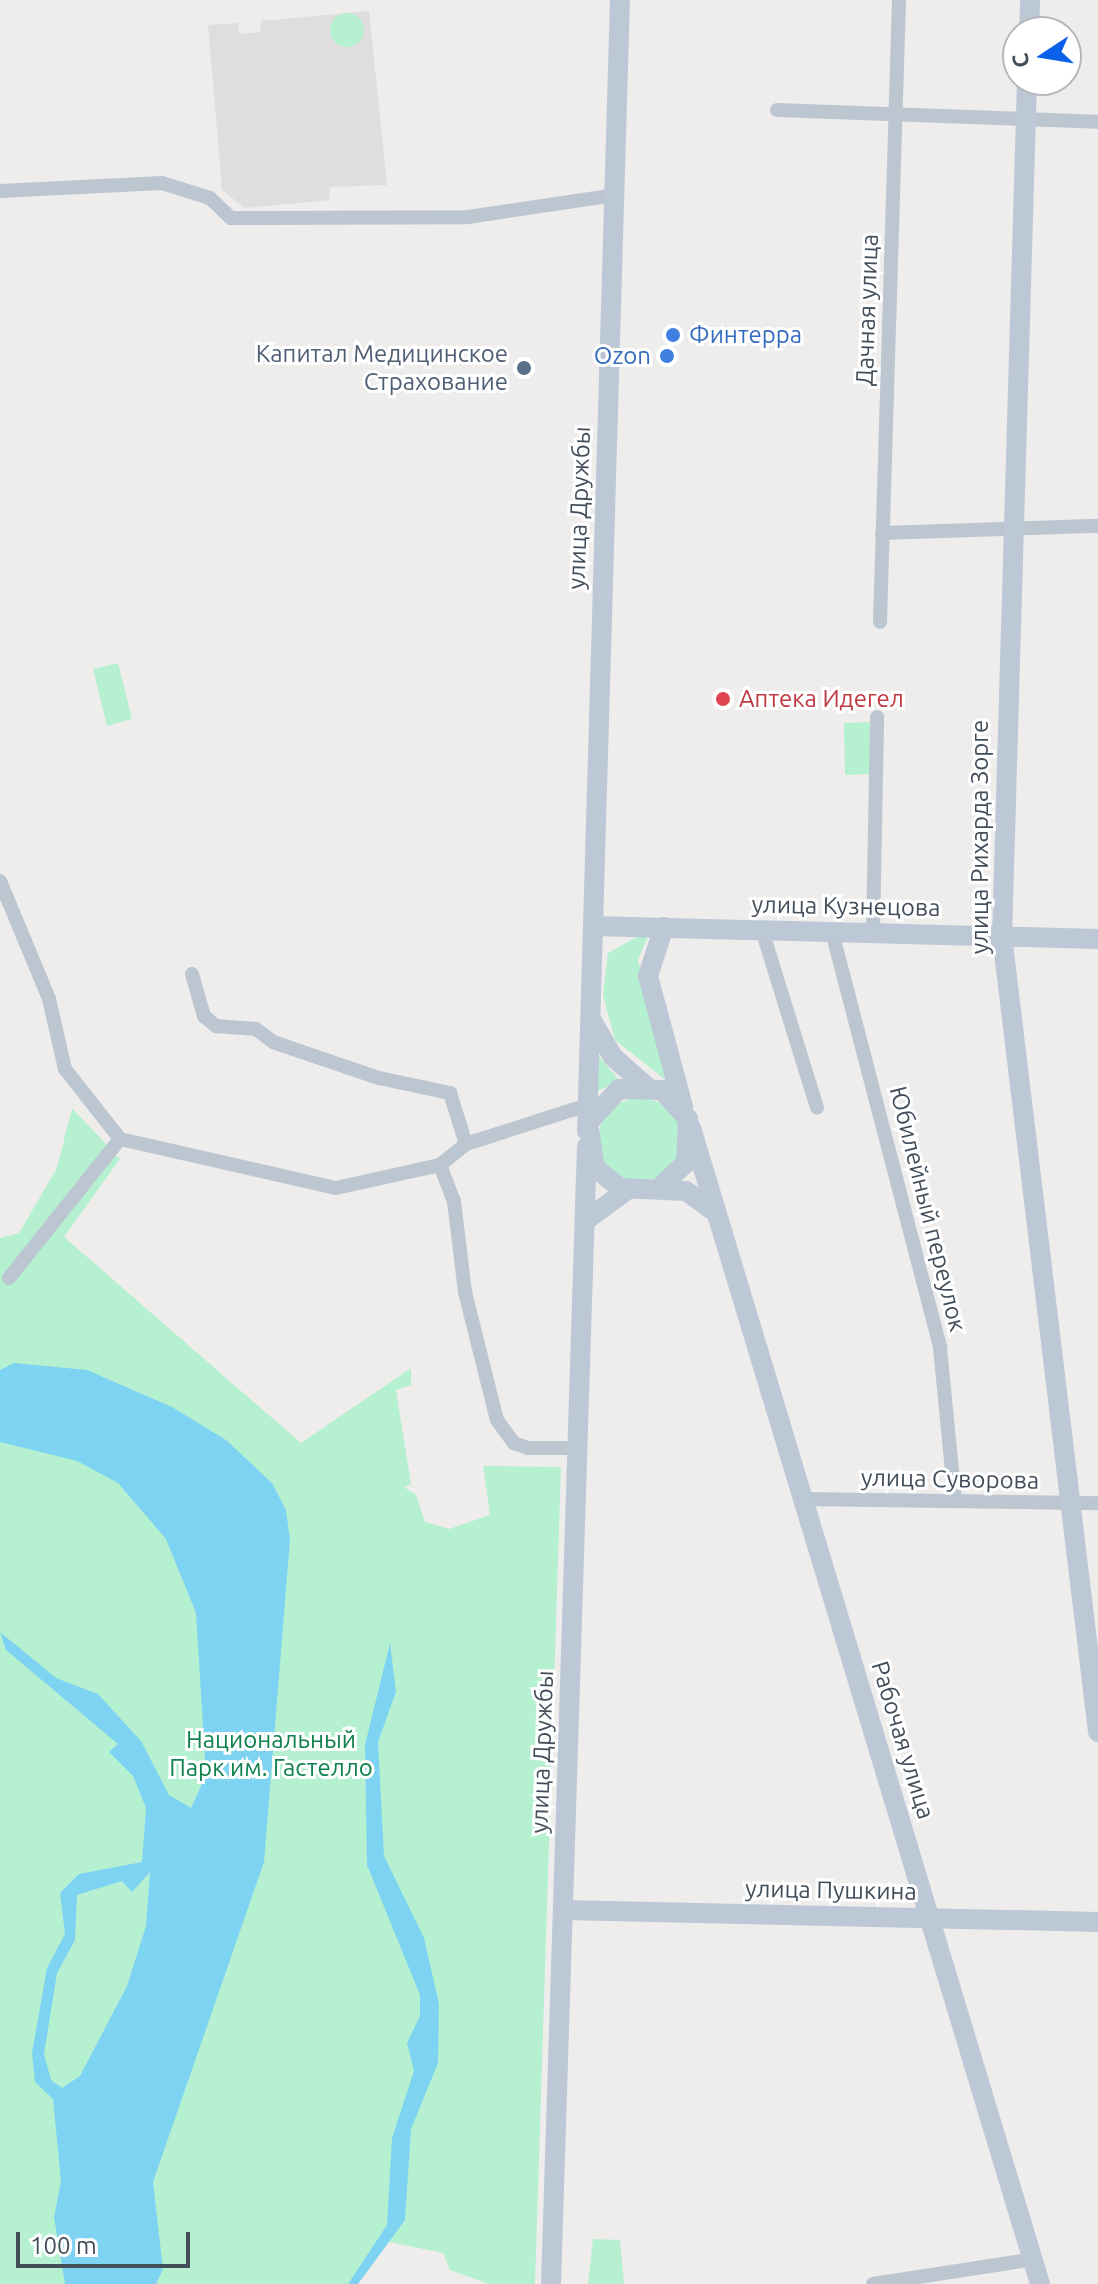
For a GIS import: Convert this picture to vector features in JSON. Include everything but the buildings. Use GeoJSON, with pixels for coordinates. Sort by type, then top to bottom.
{"type":"FeatureCollection","features":[{"type":"Feature","properties":{"kind":"main road","name":"улица Дружбы"},"geometry":{"type":"LineString","coordinates":[[595,1103],[590,1018],[620,0]]}},
{"type":"Feature","properties":{"kind":"main road","name":"улица Рихарда Зорге"},"geometry":{"type":"LineString","coordinates":[[1027,96],[1010,529],[1002,936],[1066,1503],[1098,1732]]}},
{"type":"Feature","properties":{"kind":"main road","name":"улица Кузнецова"},"geometry":{"type":"LineString","coordinates":[[593,926],[1098,939]]}},
{"type":"Feature","properties":{"kind":"main road","name":"Рабочая улица"},"geometry":{"type":"LineString","coordinates":[[664,927],[650,951],[648,976],[801,1499],[1040,2284]]}},
{"type":"Feature","properties":{"kind":"main road"},"geometry":{"type":"LineString","coordinates":[[590,1018],[613,1057],[688,1120],[686,1163],[660,1187]]}},
{"type":"Feature","properties":{"kind":"main road"},"geometry":{"type":"LineString","coordinates":[[627,1190],[600,1174],[587,1139],[595,1103],[646,1086]]}},
{"type":"Feature","properties":{"kind":"main road","name":"улица Дружбы"},"geometry":{"type":"LineString","coordinates":[[551,2284],[587,1139]]}},
{"type":"Feature","properties":{"kind":"main road"},"geometry":{"type":"LineString","coordinates":[[585,1221],[627,1190],[660,1187],[697,1195],[715,1212]]}},
{"type":"Feature","properties":{"kind":"main road","name":"улица Пушкина"},"geometry":{"type":"LineString","coordinates":[[563,1910],[1098,1922]]}},
{"type":"Feature","properties":{"kind":"street","name":"Дачная улица"},"geometry":{"type":"LineString","coordinates":[[880,622],[899,0]]}},
{"type":"Feature","properties":{"kind":"street"},"geometry":{"type":"LineString","coordinates":[[777,110],[1026,122],[1098,122]]}},
{"type":"Feature","properties":{"kind":"street"},"geometry":{"type":"LineString","coordinates":[[0,191],[162,183],[210,198],[231,218],[468,217],[616,195]]}},
{"type":"Feature","properties":{"kind":"street"},"geometry":{"type":"LineString","coordinates":[[882,533],[1098,526]]}},
{"type":"Feature","properties":{"kind":"street"},"geometry":{"type":"LineString","coordinates":[[873,933],[877,717]]}},
{"type":"Feature","properties":{"kind":"street"},"geometry":{"type":"LineString","coordinates":[[0,881],[49,999],[65,1069],[120,1139],[325,1187],[440,1165],[466,1144],[595,1103]]}},
{"type":"Feature","properties":{"kind":"street"},"geometry":{"type":"LineString","coordinates":[[762,930],[817,1108]]}},
{"type":"Feature","properties":{"kind":"street","name":"Юбилейный переулок"},"geometry":{"type":"LineString","coordinates":[[832,932],[940,1348],[955,1501]]}},
{"type":"Feature","properties":{"kind":"street"},"geometry":{"type":"LineString","coordinates":[[192,974],[204,1016],[216,1026],[256,1029],[273,1042],[379,1078],[450,1093],[466,1144]]}},
{"type":"Feature","properties":{"kind":"street"},"geometry":{"type":"LineString","coordinates":[[9,1278],[120,1139]]}},
{"type":"Feature","properties":{"kind":"street"},"geometry":{"type":"LineString","coordinates":[[440,1165],[454,1201],[465,1292],[497,1420],[514,1443],[528,1448],[577,1448]]}},
{"type":"Feature","properties":{"kind":"street","name":"улица Суворова"},"geometry":{"type":"LineString","coordinates":[[801,1499],[1098,1503]]}},
{"type":"Feature","properties":{"kind":"street"},"geometry":{"type":"LineString","coordinates":[[873,2284],[1034,2259]]}},
{"type":"Feature","properties":{"kind":"shaded area"},"geometry":{"type":"Polygon","coordinates":[[[369,11],[387,185],[330,187],[329,200],[245,208],[222,190],[208,25],[238,23],[239,34],[260,32],[261,21],[369,11]]]}},
{"type":"Feature","properties":{"kind":"green space"},"geometry":{"type":"Polygon","coordinates":[[[347,13],[359,18],[364,30],[359,42],[347,47],[335,42],[330,30],[335,18],[347,13]]]}},
{"type":"Feature","properties":{"kind":"green space"},"geometry":{"type":"Polygon","coordinates":[[[118,663],[132,719],[107,726],[93,669],[118,663]]]}},
{"type":"Feature","properties":{"kind":"green space"},"geometry":{"type":"Polygon","coordinates":[[[870,722],[871,774],[845,775],[844,723],[870,722]]]}},
{"type":"Feature","properties":{"kind":"green space"},"geometry":{"type":"Polygon","coordinates":[[[651,929],[638,960],[672,1085],[615,1040],[603,995],[608,953],[651,929]]]}},
{"type":"Feature","properties":{"kind":"green space"},"geometry":{"type":"Polygon","coordinates":[[[597,1054],[620,1081],[595,1092],[597,1054]]]}},
{"type":"Feature","properties":{"kind":"green space"},"geometry":{"type":"Polygon","coordinates":[[[640,1098],[656,1101],[670,1110],[679,1124],[682,1140],[679,1156],[670,1170],[656,1179],[640,1182],[624,1179],[610,1170],[601,1156],[598,1140],[601,1124],[610,1110],[624,1101],[640,1098]]]}},
{"type":"Feature","properties":{"kind":"green space","name":"Национальный Парк им. Гастелло"},"geometry":{"type":"Polygon","coordinates":[[[72,1108],[120,1159],[64,1237],[301,1443],[411,1368],[411,1385],[396,1390],[411,1484],[404,1487],[416,1495],[425,1522],[449,1529],[490,1515],[483,1466],[561,1467],[535,2284],[489,2284],[450,2270],[443,2253],[389,2242],[394,2235],[351,2284],[0,2284],[0,1238],[19,1233],[57,1168],[72,1108]]]}},
{"type":"Feature","properties":{"kind":"green space"},"geometry":{"type":"Polygon","coordinates":[[[593,2239],[620,2240],[624,2284],[588,2284],[593,2239]]]}},
{"type":"Feature","properties":{"kind":"water"},"geometry":{"type":"Polygon","coordinates":[[[14,1363],[87,1370],[172,1407],[226,1440],[272,1483],[286,1510],[290,1540],[264,1862],[153,2182],[163,2269],[156,2284],[65,2284],[54,2217],[61,2181],[53,2099],[35,2082],[32,2053],[47,1968],[65,1934],[60,1893],[79,1874],[142,1862],[146,1808],[133,1776],[109,1752],[118,1744],[6,1650],[0,1632],[56,1678],[98,1694],[141,1741],[169,1795],[191,1808],[206,1775],[196,1613],[166,1539],[118,1483],[77,1461],[0,1442],[0,1370],[14,1363]],[[150,1872],[132,1892],[122,1881],[77,1895],[75,1940],[57,1973],[44,2054],[51,2080],[62,2088],[80,2076],[127,1986],[146,1926],[150,1872]]]}},
{"type":"Feature","properties":{"kind":"water"},"geometry":{"type":"Polygon","coordinates":[[[390,1643],[396,1692],[378,1742],[384,1856],[424,1938],[439,2004],[438,2063],[411,2129],[405,2220],[358,2284],[348,2284],[387,2225],[392,2138],[414,2071],[407,2043],[420,2016],[420,1995],[367,1865],[365,1745],[390,1643]]]}},
{"type":"Feature","properties":{"kind":"place","name":"Финтерра"},"geometry":{"type":"Point","coordinates":[673,335]}},
{"type":"Feature","properties":{"kind":"place","name":"Ozon"},"geometry":{"type":"Point","coordinates":[667,356]}},
{"type":"Feature","properties":{"kind":"place","name":"Капитал Медицинское Страхование"},"geometry":{"type":"Point","coordinates":[524,368]}},
{"type":"Feature","properties":{"kind":"place","name":"Аптека Идегел"},"geometry":{"type":"Point","coordinates":[723,699]}}]}
